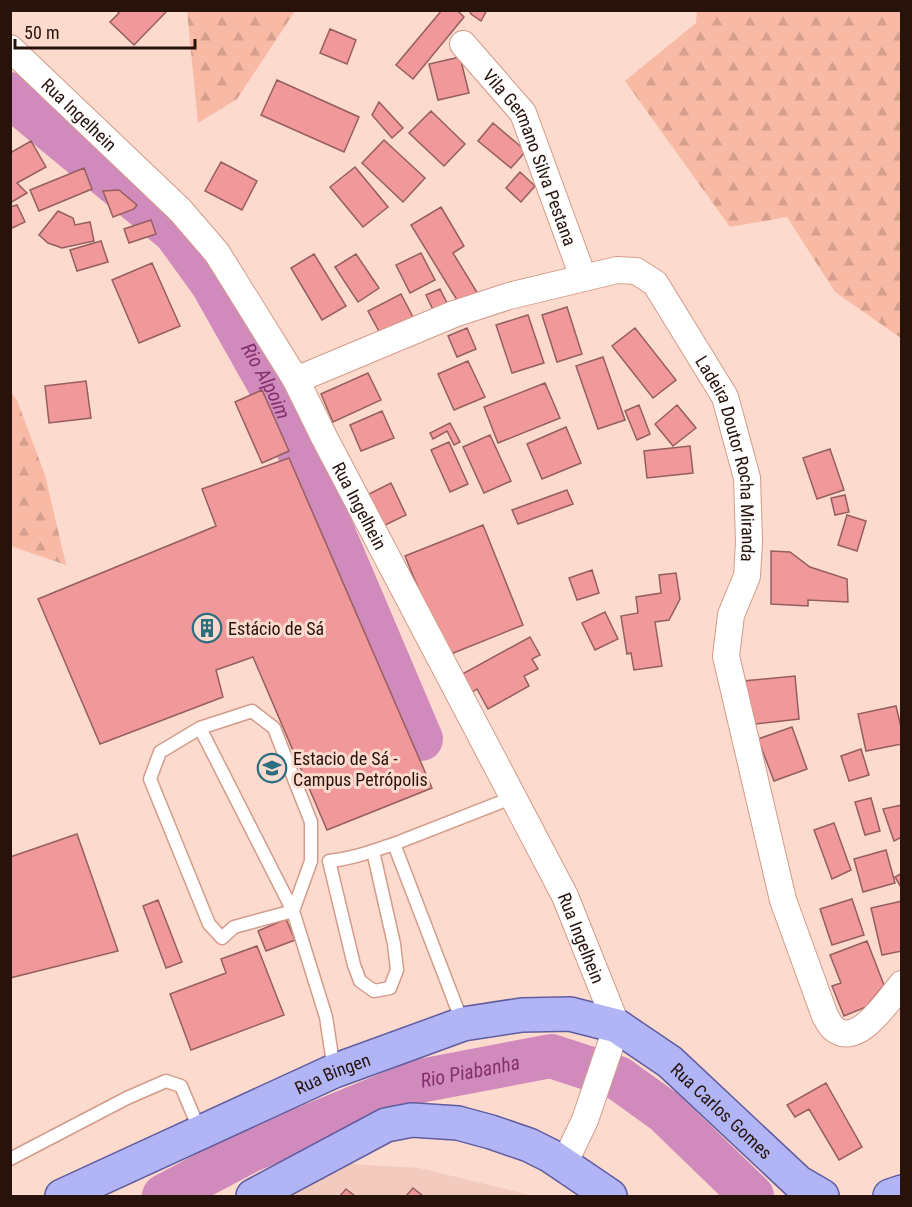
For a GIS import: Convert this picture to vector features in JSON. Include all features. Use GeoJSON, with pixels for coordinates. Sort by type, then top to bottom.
{"type":"FeatureCollection","features":[{"type":"Feature","properties":{"kind":"main road","name":"Rua Bingen"},"geometry":{"type":"LineString","coordinates":[[62,1197],[334,1071],[463,1024],[522,1015],[570,1014],[617,1026]]}},
{"type":"Feature","properties":{"kind":"main road","name":"Rua Carlos Gomes"},"geometry":{"type":"LineString","coordinates":[[617,1026],[670,1062],[798,1182],[822,1197]]}},
{"type":"Feature","properties":{"kind":"main road"},"geometry":{"type":"LineString","coordinates":[[253,1197],[386,1125],[412,1120],[458,1123],[529,1145],[564,1164],[610,1197]]}},
{"type":"Feature","properties":{"kind":"main road"},"geometry":{"type":"LineString","coordinates":[[890,1197],[902,1192]]}},
{"type":"Feature","properties":{"kind":"street","name":"Vila Germano Silva Pestana"},"geometry":{"type":"LineString","coordinates":[[463,44],[523,113],[583,277]]}},
{"type":"Feature","properties":{"kind":"street","name":"Rua Ingelhein"},"geometry":{"type":"LineString","coordinates":[[10,48],[180,210],[217,254],[296,380],[565,896],[617,1026]]}},
{"type":"Feature","properties":{"kind":"street","name":"Ladeira Doutor Rocha Miranda"},"geometry":{"type":"LineString","coordinates":[[296,380],[454,315],[509,296],[617,270],[636,271],[655,283],[725,397],[747,478],[749,542],[747,576],[731,615],[726,656],[783,900],[825,1016],[833,1028],[844,1034],[853,1034],[864,1027],[902,984]]}},
{"type":"Feature","properties":{"kind":"street"},"geometry":{"type":"LineString","coordinates":[[564,1164],[585,1120],[617,1026]]}},
{"type":"Feature","properties":{"kind":"lane"},"geometry":{"type":"LineString","coordinates":[[252,711],[274,728],[311,822],[311,861],[293,911],[234,927],[222,938],[209,924],[150,779],[160,752],[200,728],[252,711]]}},
{"type":"Feature","properties":{"kind":"lane"},"geometry":{"type":"LineString","coordinates":[[200,728],[293,911],[326,1017],[334,1071]]}},
{"type":"Feature","properties":{"kind":"lane"},"geometry":{"type":"LineString","coordinates":[[311,861],[351,859],[514,797]]}},
{"type":"Feature","properties":{"kind":"lane"},"geometry":{"type":"LineString","coordinates":[[394,844],[463,1024]]}},
{"type":"Feature","properties":{"kind":"lane"},"geometry":{"type":"LineString","coordinates":[[329,861],[354,965],[360,981],[374,991],[390,988],[397,970],[394,944],[373,851]]}},
{"type":"Feature","properties":{"kind":"lane"},"geometry":{"type":"LineString","coordinates":[[10,1159],[127,1098],[166,1081],[181,1086],[200,1132]]}},
{"type":"Feature","properties":{"kind":"shaded area"},"geometry":{"type":"Polygon","coordinates":[[[334,1163],[419,1168],[529,1196],[278,1196],[334,1163]]]}},
{"type":"Feature","properties":{"kind":"green space"},"geometry":{"type":"Polygon","coordinates":[[[187,11],[295,11],[237,99],[198,123],[187,11]]]}},
{"type":"Feature","properties":{"kind":"green space"},"geometry":{"type":"Polygon","coordinates":[[[697,11],[901,11],[901,338],[835,292],[787,217],[730,227],[625,81],[696,23],[697,11]]]}},
{"type":"Feature","properties":{"kind":"green space"},"geometry":{"type":"Polygon","coordinates":[[[10,392],[17,400],[45,475],[66,565],[11,546],[10,392]]]}},
{"type":"Feature","properties":{"kind":"building"},"geometry":{"type":"Polygon","coordinates":[[[116,10],[167,11],[134,45],[110,22],[119,13],[116,10]]]}},
{"type":"Feature","properties":{"kind":"building"},"geometry":{"type":"Polygon","coordinates":[[[442,10],[457,10],[464,17],[413,79],[396,65],[442,10]]]}},
{"type":"Feature","properties":{"kind":"building"},"geometry":{"type":"Polygon","coordinates":[[[469,10],[487,10],[481,21],[469,10]]]}},
{"type":"Feature","properties":{"kind":"building"},"geometry":{"type":"Polygon","coordinates":[[[330,29],[356,40],[347,64],[320,53],[330,29]]]}},
{"type":"Feature","properties":{"kind":"building"},"geometry":{"type":"Polygon","coordinates":[[[460,57],[469,93],[438,100],[429,64],[460,57]]]}},
{"type":"Feature","properties":{"kind":"building"},"geometry":{"type":"Polygon","coordinates":[[[277,80],[359,117],[344,152],[261,115],[277,80]]]}},
{"type":"Feature","properties":{"kind":"building"},"geometry":{"type":"Polygon","coordinates":[[[379,102],[403,128],[392,138],[372,115],[379,102]]]}},
{"type":"Feature","properties":{"kind":"building"},"geometry":{"type":"Polygon","coordinates":[[[431,111],[465,144],[444,166],[409,133],[431,111]]]}},
{"type":"Feature","properties":{"kind":"building"},"geometry":{"type":"Polygon","coordinates":[[[493,123],[526,151],[511,168],[478,141],[493,123]]]}},
{"type":"Feature","properties":{"kind":"building"},"geometry":{"type":"Polygon","coordinates":[[[384,140],[425,178],[403,202],[362,163],[384,140]]]}},
{"type":"Feature","properties":{"kind":"building"},"geometry":{"type":"Polygon","coordinates":[[[31,141],[46,167],[17,183],[27,193],[10,203],[10,153],[31,141]]]}},
{"type":"Feature","properties":{"kind":"building"},"geometry":{"type":"Polygon","coordinates":[[[221,162],[257,181],[242,210],[205,191],[221,162]]]}},
{"type":"Feature","properties":{"kind":"building"},"geometry":{"type":"Polygon","coordinates":[[[355,167],[388,207],[363,227],[330,187],[355,167]]]}},
{"type":"Feature","properties":{"kind":"building"},"geometry":{"type":"Polygon","coordinates":[[[84,168],[92,189],[39,211],[30,190],[84,168]]]}},
{"type":"Feature","properties":{"kind":"building"},"geometry":{"type":"Polygon","coordinates":[[[520,172],[535,186],[521,202],[506,188],[520,172]]]}},
{"type":"Feature","properties":{"kind":"building"},"geometry":{"type":"Polygon","coordinates":[[[119,190],[137,205],[134,209],[113,217],[103,191],[119,190]]]}},
{"type":"Feature","properties":{"kind":"building"},"geometry":{"type":"Polygon","coordinates":[[[17,205],[25,222],[10,229],[10,207],[17,205]]]}},
{"type":"Feature","properties":{"kind":"building"},"geometry":{"type":"Polygon","coordinates":[[[441,207],[464,246],[453,253],[478,294],[460,305],[411,225],[441,207]]]}},
{"type":"Feature","properties":{"kind":"building"},"geometry":{"type":"Polygon","coordinates":[[[58,211],[73,218],[75,225],[90,222],[94,241],[62,248],[48,243],[39,235],[58,211]]]}},
{"type":"Feature","properties":{"kind":"building"},"geometry":{"type":"Polygon","coordinates":[[[151,220],[156,234],[129,243],[124,229],[151,220]]]}},
{"type":"Feature","properties":{"kind":"building"},"geometry":{"type":"Polygon","coordinates":[[[101,241],[108,262],[77,271],[70,250],[101,241]]]}},
{"type":"Feature","properties":{"kind":"building"},"geometry":{"type":"Polygon","coordinates":[[[421,253],[435,280],[410,293],[396,265],[421,253]]]}},
{"type":"Feature","properties":{"kind":"building"},"geometry":{"type":"Polygon","coordinates":[[[314,254],[346,306],[322,320],[291,268],[314,254]]]}},
{"type":"Feature","properties":{"kind":"building"},"geometry":{"type":"Polygon","coordinates":[[[356,254],[379,288],[358,302],[335,267],[356,254]]]}},
{"type":"Feature","properties":{"kind":"building"},"geometry":{"type":"Polygon","coordinates":[[[152,263],[180,326],[139,343],[112,280],[152,263]]]}},
{"type":"Feature","properties":{"kind":"building"},"geometry":{"type":"Polygon","coordinates":[[[440,289],[448,305],[434,312],[426,295],[440,289]]]}},
{"type":"Feature","properties":{"kind":"building"},"geometry":{"type":"Polygon","coordinates":[[[401,294],[414,319],[381,335],[368,311],[401,294]]]}},
{"type":"Feature","properties":{"kind":"building"},"geometry":{"type":"Polygon","coordinates":[[[567,307],[582,354],[557,362],[542,315],[567,307]]]}},
{"type":"Feature","properties":{"kind":"building"},"geometry":{"type":"Polygon","coordinates":[[[528,315],[544,363],[512,373],[496,325],[528,315]]]}},
{"type":"Feature","properties":{"kind":"building"},"geometry":{"type":"Polygon","coordinates":[[[467,328],[476,349],[457,357],[448,336],[467,328]]]}},
{"type":"Feature","properties":{"kind":"building"},"geometry":{"type":"Polygon","coordinates":[[[635,328],[676,380],[653,398],[612,346],[635,328]]]}},
{"type":"Feature","properties":{"kind":"building"},"geometry":{"type":"Polygon","coordinates":[[[603,357],[625,420],[598,429],[576,366],[603,357]]]}},
{"type":"Feature","properties":{"kind":"building"},"geometry":{"type":"Polygon","coordinates":[[[468,361],[485,397],[454,410],[438,374],[468,361]]]}},
{"type":"Feature","properties":{"kind":"building"},"geometry":{"type":"Polygon","coordinates":[[[368,373],[381,400],[333,422],[321,394],[368,373]]]}},
{"type":"Feature","properties":{"kind":"building"},"geometry":{"type":"Polygon","coordinates":[[[86,381],[91,418],[49,423],[45,386],[86,381]]]}},
{"type":"Feature","properties":{"kind":"building"},"geometry":{"type":"Polygon","coordinates":[[[545,383],[560,418],[498,443],[484,407],[545,383]]]}},
{"type":"Feature","properties":{"kind":"building"},"geometry":{"type":"Polygon","coordinates":[[[262,390],[289,451],[262,463],[235,402],[262,390]]]}},
{"type":"Feature","properties":{"kind":"building"},"geometry":{"type":"Polygon","coordinates":[[[639,405],[650,434],[637,440],[625,411],[639,405]]]}},
{"type":"Feature","properties":{"kind":"building"},"geometry":{"type":"Polygon","coordinates":[[[677,405],[696,428],[673,446],[655,424],[677,405]]]}},
{"type":"Feature","properties":{"kind":"building"},"geometry":{"type":"Polygon","coordinates":[[[382,411],[394,438],[361,451],[350,425],[382,411]]]}},
{"type":"Feature","properties":{"kind":"building"},"geometry":{"type":"Polygon","coordinates":[[[450,423],[460,442],[454,445],[447,431],[433,439],[430,433],[450,423]]]}},
{"type":"Feature","properties":{"kind":"building"},"geometry":{"type":"Polygon","coordinates":[[[566,427],[581,463],[542,479],[527,444],[566,427]]]}},
{"type":"Feature","properties":{"kind":"building"},"geometry":{"type":"Polygon","coordinates":[[[490,435],[511,481],[484,493],[463,447],[490,435]]]}},
{"type":"Feature","properties":{"kind":"building"},"geometry":{"type":"Polygon","coordinates":[[[449,442],[468,484],[450,492],[431,450],[449,442]]]}},
{"type":"Feature","properties":{"kind":"building"},"geometry":{"type":"Polygon","coordinates":[[[690,446],[693,473],[647,478],[644,451],[690,446]]]}},
{"type":"Feature","properties":{"kind":"building"},"geometry":{"type":"Polygon","coordinates":[[[830,449],[844,490],[817,499],[803,458],[830,449]]]}},
{"type":"Feature","properties":{"kind":"building","name":"Estácio de Sá"},"geometry":{"type":"Polygon","coordinates":[[[289,458],[432,788],[327,830],[253,657],[216,670],[223,697],[100,744],[38,599],[216,526],[202,489],[289,458]]]}},
{"type":"Feature","properties":{"kind":"building"},"geometry":{"type":"Polygon","coordinates":[[[391,483],[406,515],[379,528],[363,497],[391,483]]]}},
{"type":"Feature","properties":{"kind":"building"},"geometry":{"type":"Polygon","coordinates":[[[567,490],[573,504],[518,524],[512,510],[567,490]]]}},
{"type":"Feature","properties":{"kind":"building"},"geometry":{"type":"Polygon","coordinates":[[[845,495],[849,512],[835,515],[831,498],[845,495]]]}},
{"type":"Feature","properties":{"kind":"building"},"geometry":{"type":"Polygon","coordinates":[[[847,515],[866,521],[857,551],[838,545],[847,515]]]}},
{"type":"Feature","properties":{"kind":"building"},"geometry":{"type":"Polygon","coordinates":[[[483,525],[523,625],[446,656],[405,556],[483,525]]]}},
{"type":"Feature","properties":{"kind":"building"},"geometry":{"type":"Polygon","coordinates":[[[771,551],[790,552],[810,567],[847,579],[848,602],[808,600],[808,606],[771,604],[771,551]]]}},
{"type":"Feature","properties":{"kind":"building"},"geometry":{"type":"Polygon","coordinates":[[[592,570],[599,593],[577,600],[569,578],[592,570]]]}},
{"type":"Feature","properties":{"kind":"building"},"geometry":{"type":"Polygon","coordinates":[[[676,573],[680,599],[669,620],[655,622],[662,666],[634,670],[631,653],[627,654],[621,616],[638,613],[636,597],[661,593],[659,575],[676,573]]]}},
{"type":"Feature","properties":{"kind":"building"},"geometry":{"type":"Polygon","coordinates":[[[605,612],[618,639],[595,650],[582,623],[605,612]]]}},
{"type":"Feature","properties":{"kind":"building"},"geometry":{"type":"Polygon","coordinates":[[[530,637],[540,655],[532,659],[538,669],[524,676],[529,686],[488,709],[477,689],[468,695],[457,677],[530,637]]]}},
{"type":"Feature","properties":{"kind":"building"},"geometry":{"type":"Polygon","coordinates":[[[795,676],[799,719],[748,725],[743,681],[795,676]]]}},
{"type":"Feature","properties":{"kind":"building"},"geometry":{"type":"Polygon","coordinates":[[[896,706],[902,731],[902,744],[866,751],[858,714],[896,706]]]}},
{"type":"Feature","properties":{"kind":"building"},"geometry":{"type":"Polygon","coordinates":[[[792,727],[807,769],[774,781],[758,739],[792,727]]]}},
{"type":"Feature","properties":{"kind":"building"},"geometry":{"type":"Polygon","coordinates":[[[861,749],[869,775],[849,781],[841,756],[861,749]]]}},
{"type":"Feature","properties":{"kind":"building"},"geometry":{"type":"Polygon","coordinates":[[[871,798],[880,831],[865,835],[855,802],[871,798]]]}},
{"type":"Feature","properties":{"kind":"building"},"geometry":{"type":"Polygon","coordinates":[[[902,805],[902,837],[894,841],[883,809],[902,805]]]}},
{"type":"Feature","properties":{"kind":"building"},"geometry":{"type":"Polygon","coordinates":[[[834,823],[851,870],[832,879],[814,830],[834,823]]]}},
{"type":"Feature","properties":{"kind":"building"},"geometry":{"type":"Polygon","coordinates":[[[77,834],[118,951],[10,978],[10,857],[77,834]]]}},
{"type":"Feature","properties":{"kind":"building"},"geometry":{"type":"Polygon","coordinates":[[[886,850],[895,883],[863,892],[854,859],[886,850]]]}},
{"type":"Feature","properties":{"kind":"building"},"geometry":{"type":"Polygon","coordinates":[[[902,873],[902,889],[895,877],[902,873]]]}},
{"type":"Feature","properties":{"kind":"building"},"geometry":{"type":"Polygon","coordinates":[[[852,899],[864,935],[832,945],[820,909],[852,899]]]}},
{"type":"Feature","properties":{"kind":"building"},"geometry":{"type":"Polygon","coordinates":[[[158,900],[182,962],[166,968],[143,906],[158,900]]]}},
{"type":"Feature","properties":{"kind":"building"},"geometry":{"type":"Polygon","coordinates":[[[902,901],[902,951],[882,955],[871,908],[902,901]]]}},
{"type":"Feature","properties":{"kind":"building"},"geometry":{"type":"Polygon","coordinates":[[[286,919],[295,940],[266,951],[258,931],[286,919]]]}},
{"type":"Feature","properties":{"kind":"building"},"geometry":{"type":"Polygon","coordinates":[[[867,941],[884,985],[866,1007],[844,1016],[832,986],[841,983],[830,955],[867,941]]]}},
{"type":"Feature","properties":{"kind":"building"},"geometry":{"type":"Polygon","coordinates":[[[257,946],[284,1015],[191,1050],[170,994],[226,973],[221,959],[257,946]]]}},
{"type":"Feature","properties":{"kind":"building"},"geometry":{"type":"Polygon","coordinates":[[[826,1083],[862,1147],[839,1160],[809,1109],[795,1117],[787,1105],[826,1083]]]}},
{"type":"Feature","properties":{"kind":"building"},"geometry":{"type":"Polygon","coordinates":[[[413,1188],[423,1196],[406,1196],[413,1188]]]}},
{"type":"Feature","properties":{"kind":"building"},"geometry":{"type":"Polygon","coordinates":[[[346,1189],[355,1196],[340,1196],[346,1189]]]}},
{"type":"Feature","properties":{"kind":"waterway","name":"Rio Alpoim"},"geometry":{"type":"LineString","coordinates":[[10,94],[175,232],[212,283],[274,393],[421,739]]}},
{"type":"Feature","properties":{"kind":"waterway","name":"Rio Piabanha"},"geometry":{"type":"LineString","coordinates":[[164,1196],[249,1151],[420,1081],[551,1056],[618,1078],[664,1111],[752,1196]]}},
{"type":"Feature","properties":{"kind":"place","name":"Estácio de Sá"},"geometry":{"type":"Point","coordinates":[207,628]}},
{"type":"Feature","properties":{"kind":"place","name":"Estacio de Sá - Campus Petrópolis"},"geometry":{"type":"Point","coordinates":[272,768]}}]}
